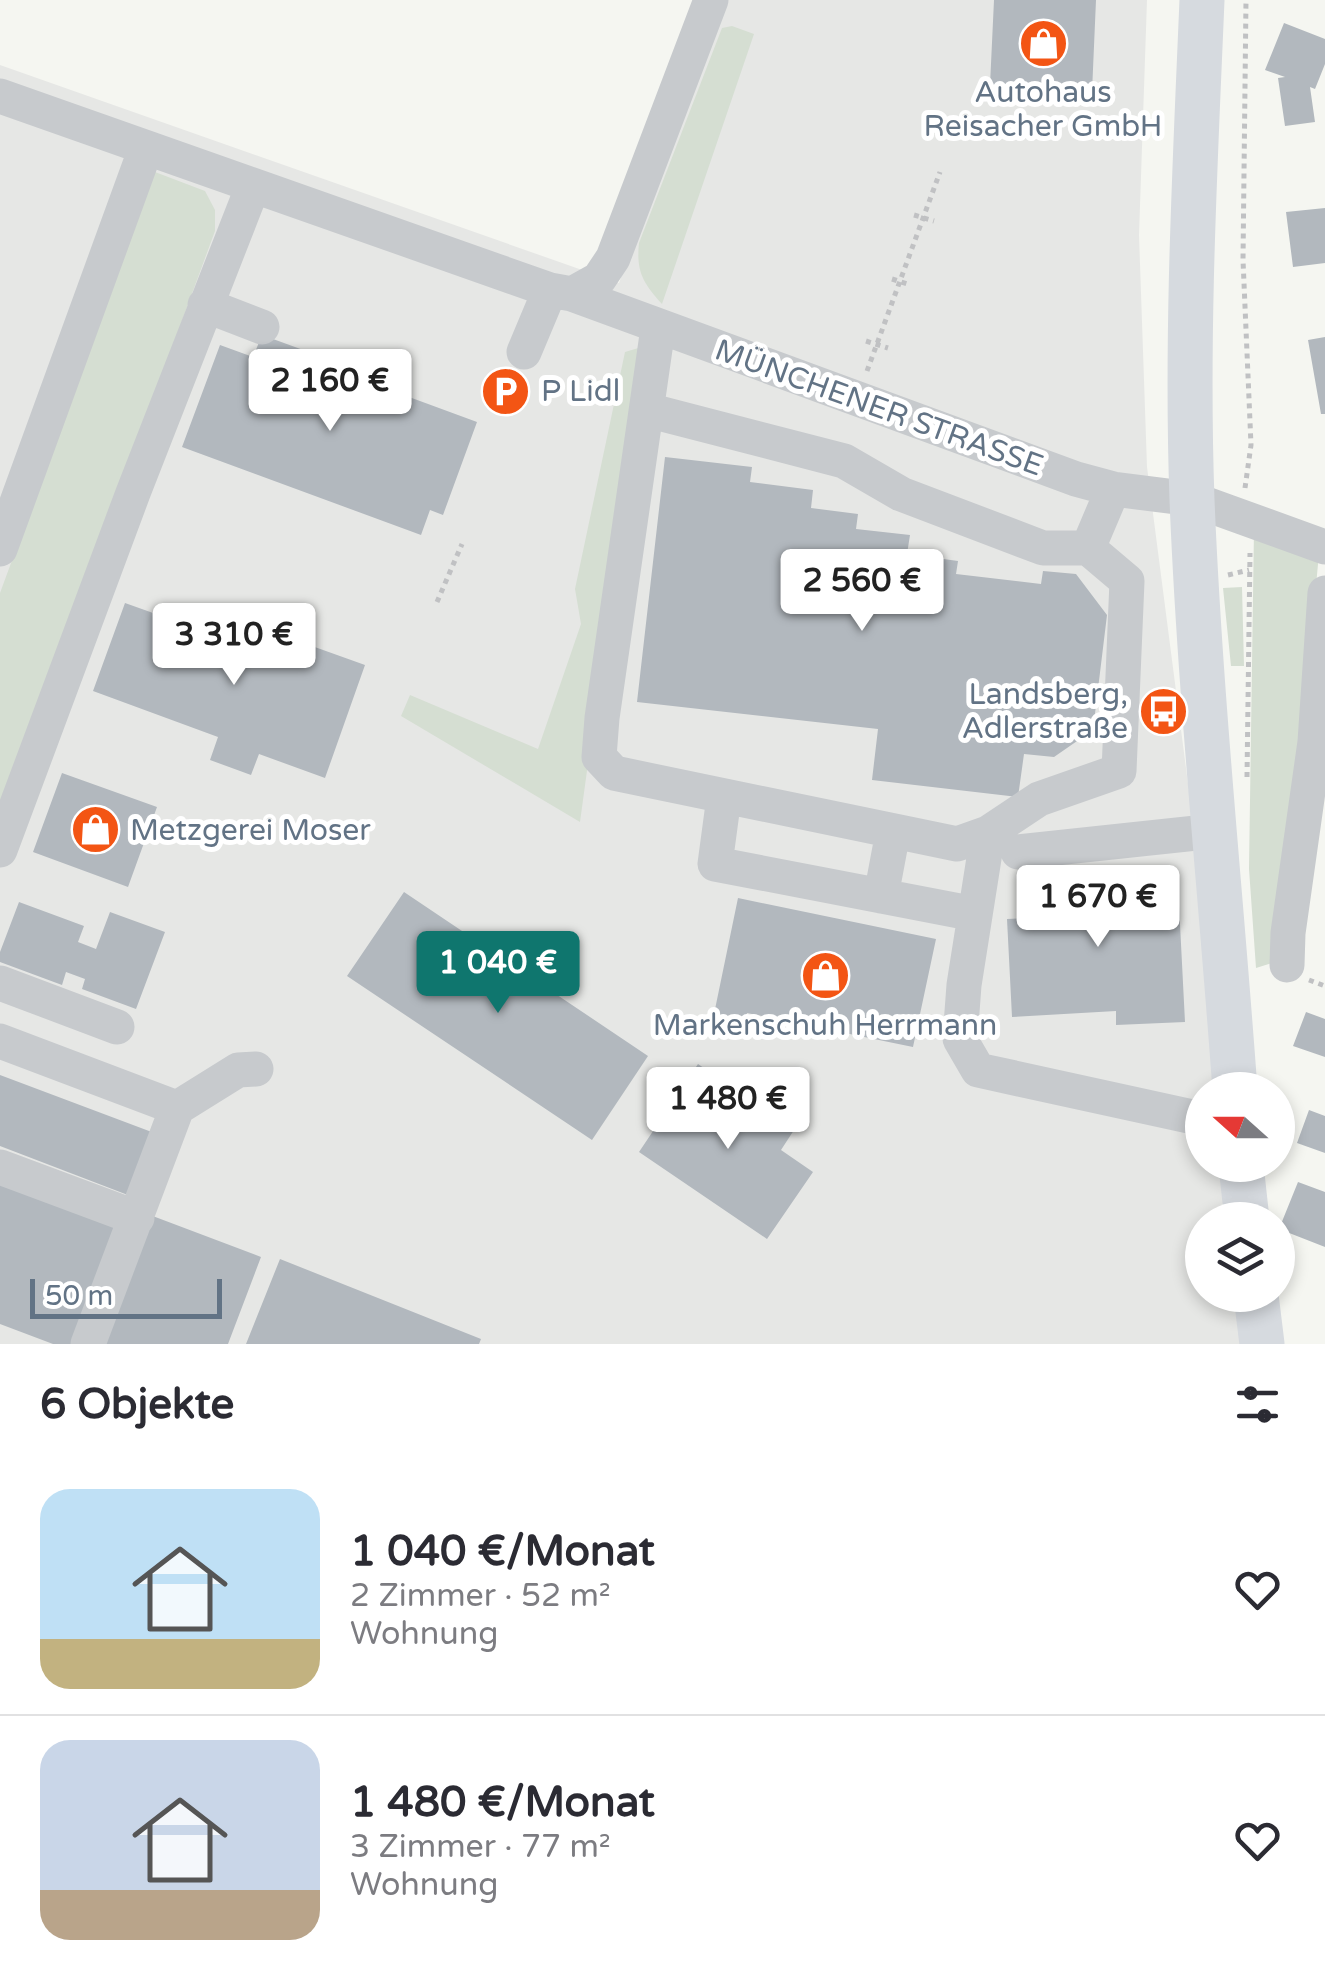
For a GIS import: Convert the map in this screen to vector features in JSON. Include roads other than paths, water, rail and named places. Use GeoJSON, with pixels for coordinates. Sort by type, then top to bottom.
{"type":"FeatureCollection","features":[{"type":"Feature","properties":{"kind":"main road"},"geometry":{"type":"LineString","coordinates":[[1202,0],[1191,293],[1192,499],[1233,1072]]}},
{"type":"Feature","properties":{"kind":"main road"},"geometry":{"type":"LineString","coordinates":[[1258,1312],[1262,1344]]}},
{"type":"Feature","properties":{"kind":"street"},"geometry":{"type":"LineString","coordinates":[[524,352],[561,292],[599,279],[612,258],[710,0]]}},
{"type":"Feature","properties":{"kind":"street","name":"MÜNCHENER STRASSE"},"geometry":{"type":"LineString","coordinates":[[0,96],[1113,489],[1192,499],[1325,548]]}},
{"type":"Feature","properties":{"kind":"street"},"geometry":{"type":"LineString","coordinates":[[0,548],[146,148]]}},
{"type":"Feature","properties":{"kind":"street"},"geometry":{"type":"LineString","coordinates":[[0,850],[252,186]]}},
{"type":"Feature","properties":{"kind":"street"},"geometry":{"type":"LineString","coordinates":[[205,305],[262,327]]}},
{"type":"Feature","properties":{"kind":"street"},"geometry":{"type":"LineString","coordinates":[[647,410],[844,461],[901,494],[1043,548],[1088,548],[1127,582],[1118,772],[1040,798],[988,833],[957,844],[614,773],[599,757],[602,718],[658,328]]}},
{"type":"Feature","properties":{"kind":"street"},"geometry":{"type":"LineString","coordinates":[[1088,548],[1113,489]]}},
{"type":"Feature","properties":{"kind":"street"},"geometry":{"type":"LineString","coordinates":[[1287,965],[1315,742],[1325,594]]}},
{"type":"Feature","properties":{"kind":"street"},"geometry":{"type":"LineString","coordinates":[[724,797],[715,864],[975,914]]}},
{"type":"Feature","properties":{"kind":"street"},"geometry":{"type":"LineString","coordinates":[[1018,852],[1215,831]]}},
{"type":"Feature","properties":{"kind":"street"},"geometry":{"type":"LineString","coordinates":[[882,896],[893,832]]}},
{"type":"Feature","properties":{"kind":"street"},"geometry":{"type":"LineString","coordinates":[[988,833],[960,1039],[978,1070],[1185,1114]]}},
{"type":"Feature","properties":{"kind":"street"},"geometry":{"type":"LineString","coordinates":[[0,983],[117,1027]]}},
{"type":"Feature","properties":{"kind":"street"},"geometry":{"type":"LineString","coordinates":[[0,1041],[178,1108]]}},
{"type":"Feature","properties":{"kind":"street"},"geometry":{"type":"LineString","coordinates":[[88,1344],[178,1108],[238,1070],[256,1069]]}},
{"type":"Feature","properties":{"kind":"street"},"geometry":{"type":"LineString","coordinates":[[0,1167],[136,1218]]}},
{"type":"Feature","properties":{"kind":"place","name":"Autohaus Reisacher GmbH"},"geometry":{"type":"Point","coordinates":[1043,43]}},
{"type":"Feature","properties":{"kind":"place","name":"P Lidl"},"geometry":{"type":"Point","coordinates":[506,391]}},
{"type":"Feature","properties":{"kind":"place","name":"Landsberg, Adlerstraße"},"geometry":{"type":"Point","coordinates":[1163,711]}},
{"type":"Feature","properties":{"kind":"place","name":"Metzgerei Moser"},"geometry":{"type":"Point","coordinates":[95,830]}},
{"type":"Feature","properties":{"kind":"place","name":"Markenschuh Herrmann"},"geometry":{"type":"Point","coordinates":[825,976]}}]}
